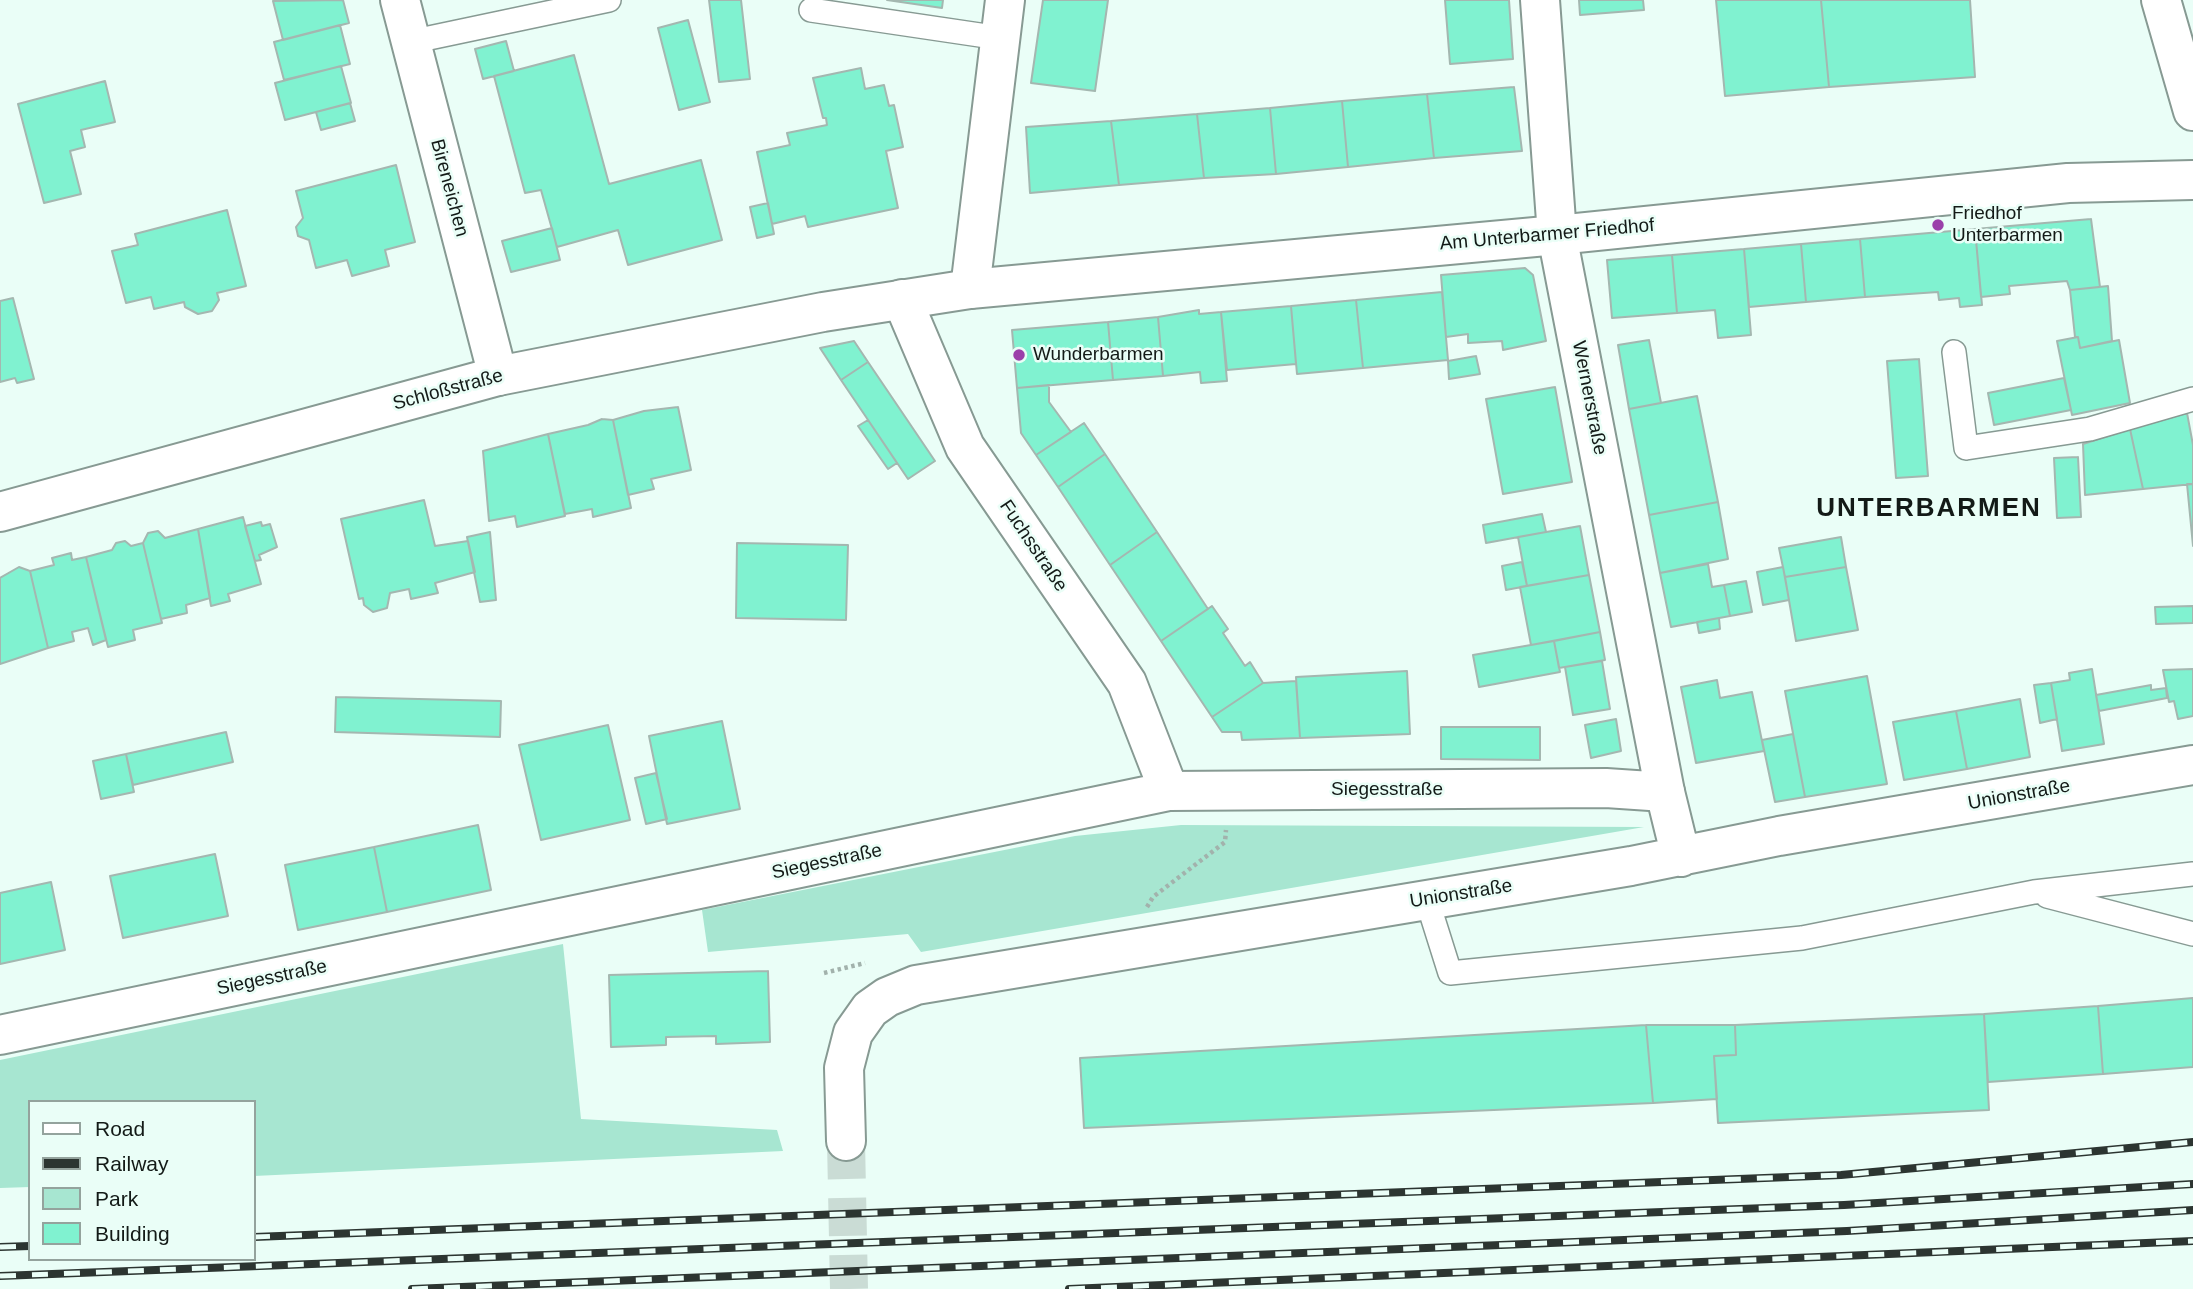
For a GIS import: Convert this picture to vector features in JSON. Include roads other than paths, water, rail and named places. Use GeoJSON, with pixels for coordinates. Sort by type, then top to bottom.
{"type":"FeatureCollection","features":[{"type":"Feature","properties":{"kind":"street","name":"Bireneichen"},"geometry":{"type":"LineString","coordinates":[[400,0],[498,376]]}},
{"type":"Feature","properties":{"kind":"street"},"geometry":{"type":"LineString","coordinates":[[970,289],[1005,0]]}},
{"type":"Feature","properties":{"kind":"street","name":"Wernerstraße"},"geometry":{"type":"LineString","coordinates":[[1540,0],[1557,235],[1665,792],[1681,857]]}},
{"type":"Feature","properties":{"kind":"street"},"geometry":{"type":"LineString","coordinates":[[2161,0],[2193,111]]}},
{"type":"Feature","properties":{"kind":"street","name":"Am Unterbarmer Friedhof"},"geometry":{"type":"LineString","coordinates":[[902,299],[970,289],[1557,235],[2068,183],[2193,180]]}},
{"type":"Feature","properties":{"kind":"street","name":"Schloßstraße"},"geometry":{"type":"LineString","coordinates":[[0,512],[498,376],[902,299]]}},
{"type":"Feature","properties":{"kind":"street","name":"Fuchsstraße"},"geometry":{"type":"LineString","coordinates":[[902,299],[965,447],[1126,683],[1169,791]]}},
{"type":"Feature","properties":{"kind":"street","name":"Unionstraße"},"geometry":{"type":"LineString","coordinates":[[846,1140],[844,1068],[853,1033],[870,1009],[887,997],[916,985],[1681,857],[1779,836],[2193,765]]}},
{"type":"Feature","properties":{"kind":"street","name":"Siegesstraße"},"geometry":{"type":"LineString","coordinates":[[0,1035],[1169,791],[1606,788],[1665,792]]}},
{"type":"Feature","properties":{"kind":"lane"},"geometry":{"type":"LineString","coordinates":[[410,42],[609,0]]}},
{"type":"Feature","properties":{"kind":"lane"},"geometry":{"type":"LineString","coordinates":[[811,10],[1000,38]]}},
{"type":"Feature","properties":{"kind":"lane"},"geometry":{"type":"LineString","coordinates":[[1954,352],[1966,448],[2090,429],[2193,399]]}},
{"type":"Feature","properties":{"kind":"lane"},"geometry":{"type":"LineString","coordinates":[[1427,900],[1450,972],[1802,938],[2034,892],[2193,874]]}},
{"type":"Feature","properties":{"kind":"lane"},"geometry":{"type":"LineString","coordinates":[[2034,892],[2193,934]]}},
{"type":"Feature","properties":{"kind":"tunnel"},"geometry":{"type":"LineString","coordinates":[[846,1141],[849,1289]]}},
{"type":"Feature","properties":{"kind":"railway"},"geometry":{"type":"LineString","coordinates":[[256,1237],[1841,1175],[2193,1142]]}},
{"type":"Feature","properties":{"kind":"railway"},"geometry":{"type":"LineString","coordinates":[[0,1276],[1844,1205],[2193,1184]]}},
{"type":"Feature","properties":{"kind":"railway"},"geometry":{"type":"LineString","coordinates":[[412,1289],[1847,1231],[2193,1210]]}},
{"type":"Feature","properties":{"kind":"railway"},"geometry":{"type":"LineString","coordinates":[[1069,1289],[2193,1241]]}},
{"type":"Feature","properties":{"kind":"railway"},"geometry":{"type":"LineString","coordinates":[[0,1247],[28,1246]]}},
{"type":"Feature","properties":{"kind":"place","name":"Friedhof Unterbarmen"},"geometry":{"type":"Point","coordinates":[1938,225]}},
{"type":"Feature","properties":{"kind":"place","name":"Wunderbarmen"},"geometry":{"type":"Point","coordinates":[1019,355]}},
{"type":"Feature","properties":{"kind":"district","name":"UNTERBARMEN"},"geometry":{"type":"Point","coordinates":[1929,509]}}]}
